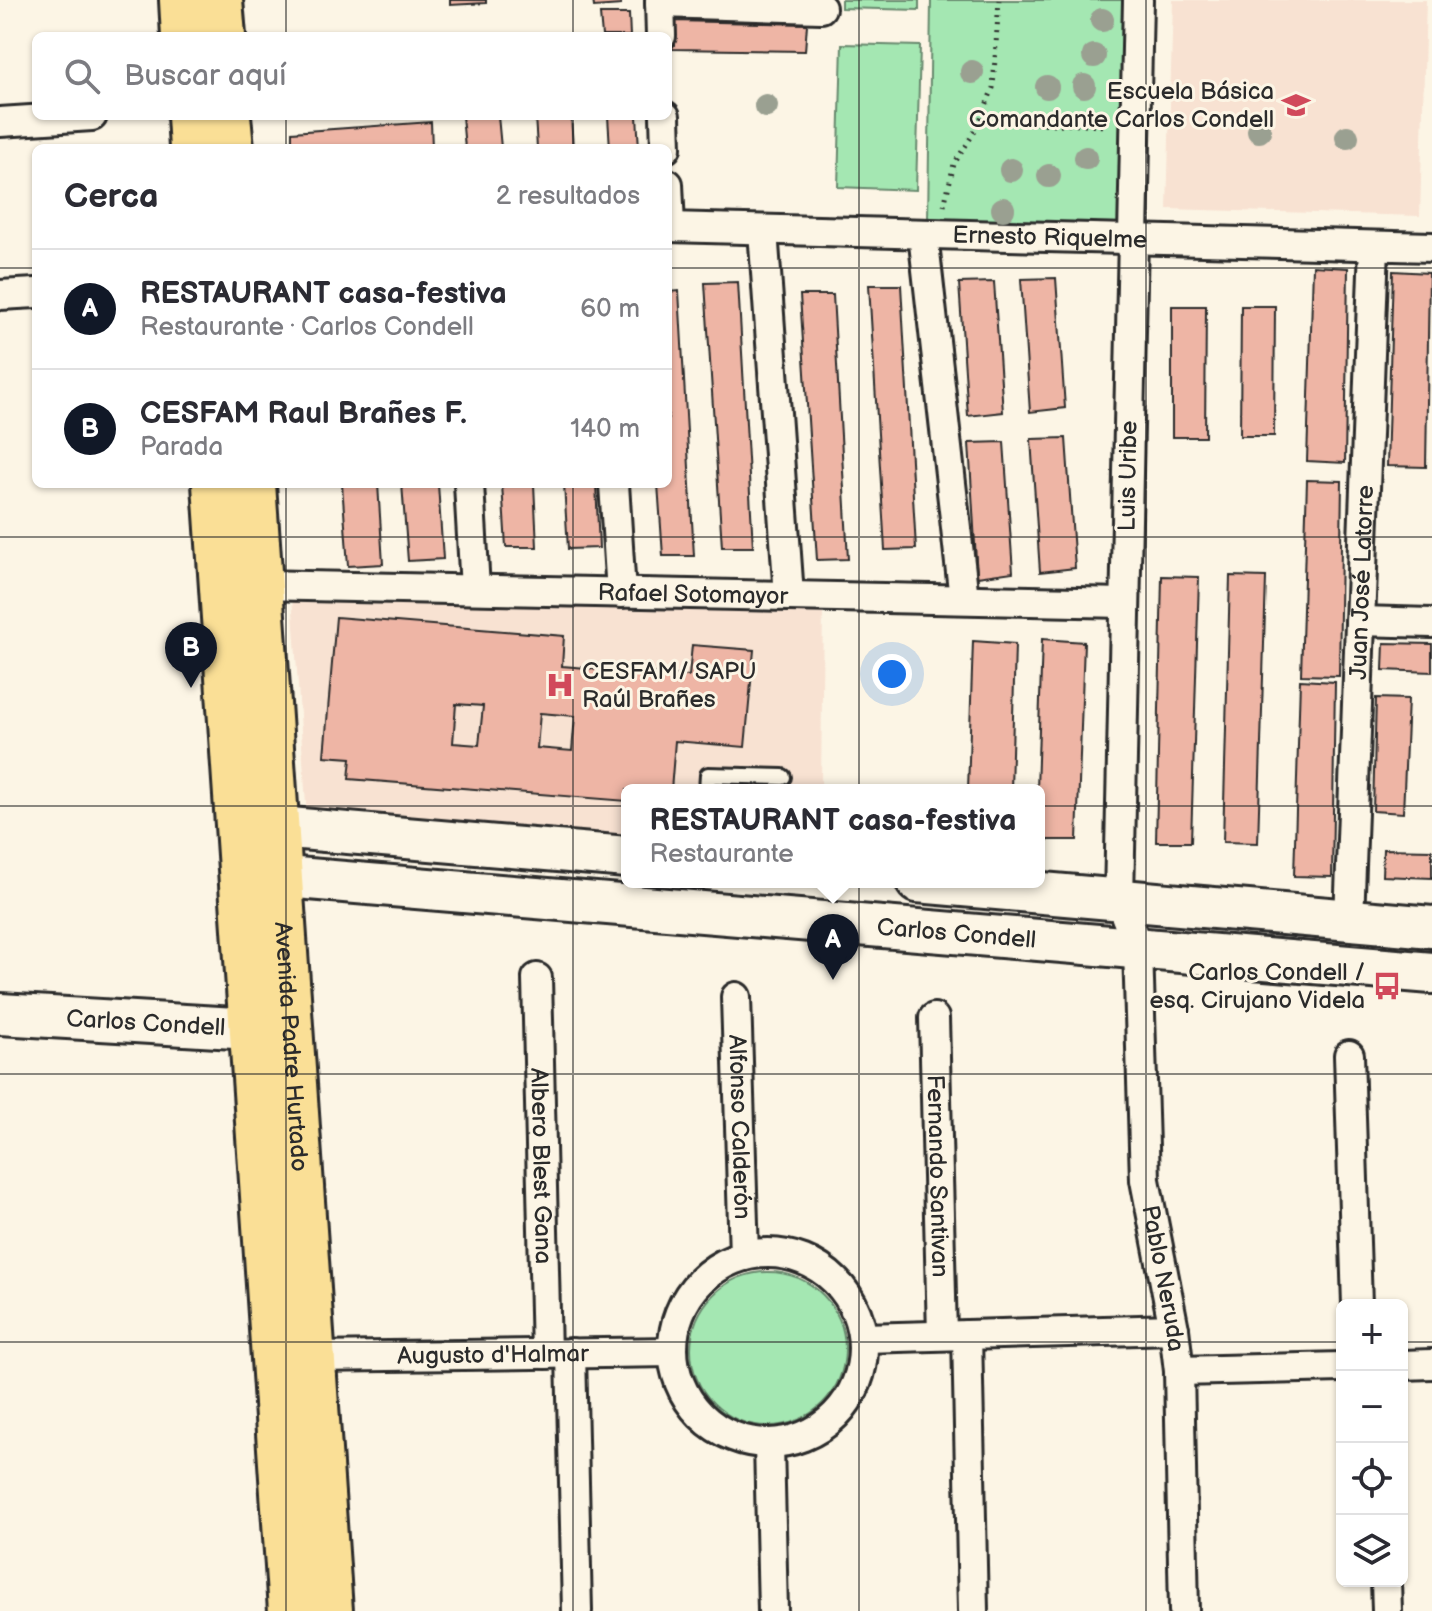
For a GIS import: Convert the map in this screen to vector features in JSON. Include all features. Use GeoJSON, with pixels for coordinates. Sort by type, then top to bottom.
{"type":"FeatureCollection","features":[{"type":"Feature","properties":{"kind":"main road"},"geometry":{"type":"LineString","coordinates":[[182,0],[184,32]]}},
{"type":"Feature","properties":{"kind":"main road"},"geometry":{"type":"LineString","coordinates":[[220,0],[223,32]]}},
{"type":"Feature","properties":{"kind":"main road"},"geometry":{"type":"LineString","coordinates":[[190,120],[192,144]]}},
{"type":"Feature","properties":{"kind":"main road"},"geometry":{"type":"LineString","coordinates":[[228,120],[231,144]]}},
{"type":"Feature","properties":{"kind":"main road","name":"Avenida Padre Hurtado"},"geometry":{"type":"LineString","coordinates":[[215,488],[259,853],[270,1032],[291,1611]]}},
{"type":"Feature","properties":{"kind":"main road","name":"Avenida Padre Hurtado"},"geometry":{"type":"LineString","coordinates":[[253,488],[259,585],[259,853]]}},
{"type":"Feature","properties":{"kind":"main road","name":"Avenida Padre Hurtado"},"geometry":{"type":"LineString","coordinates":[[270,1032],[313,1357],[330,1611]]}},
{"type":"Feature","properties":{"kind":"street","name":"Luis Uribe"},"geometry":{"type":"LineString","coordinates":[[1138,0],[1119,899],[1138,948]]}},
{"type":"Feature","properties":{"kind":"street"},"geometry":{"type":"LineString","coordinates":[[661,32],[660,2],[821,8]]}},
{"type":"Feature","properties":{"kind":"street"},"geometry":{"type":"LineString","coordinates":[[0,122],[32,120]]}},
{"type":"Feature","properties":{"kind":"street"},"geometry":{"type":"LineString","coordinates":[[665,120],[666,144]]}},
{"type":"Feature","properties":{"kind":"street","name":"Ernesto Riquelme"},"geometry":{"type":"LineString","coordinates":[[672,227],[1432,247]]}},
{"type":"Feature","properties":{"kind":"street"},"geometry":{"type":"LineString","coordinates":[[763,230],[789,596]]}},
{"type":"Feature","properties":{"kind":"street"},"geometry":{"type":"LineString","coordinates":[[933,234],[964,599]]}},
{"type":"Feature","properties":{"kind":"street","name":"Juan José Latorre"},"geometry":{"type":"LineString","coordinates":[[1349,920],[1374,246]]}},
{"type":"Feature","properties":{"kind":"street"},"geometry":{"type":"LineString","coordinates":[[0,295],[32,293]]}},
{"type":"Feature","properties":{"kind":"street"},"geometry":{"type":"LineString","coordinates":[[469,488],[475,589]]}},
{"type":"Feature","properties":{"kind":"street"},"geometry":{"type":"LineString","coordinates":[[614,488],[621,593]]}},
{"type":"Feature","properties":{"kind":"street","name":"Rafael Sotomayor"},"geometry":{"type":"LineString","coordinates":[[259,585],[1125,603]]}},
{"type":"Feature","properties":{"kind":"street"},"geometry":{"type":"LineString","coordinates":[[1360,621],[1432,623]]}},
{"type":"Feature","properties":{"kind":"street"},"geometry":{"type":"LineString","coordinates":[[259,853],[621,857]]}},
{"type":"Feature","properties":{"kind":"street","name":"Carlos Condell"},"geometry":{"type":"LineString","coordinates":[[259,853],[1138,948],[1432,973]]}},
{"type":"Feature","properties":{"kind":"street","name":"Carlos Condell"},"geometry":{"type":"LineString","coordinates":[[988,888],[1432,927]]}},
{"type":"Feature","properties":{"kind":"street","name":"Pablo Neruda"},"geometry":{"type":"LineString","coordinates":[[1138,948],[1144,1169],[1179,1371],[1184,1611]]}},
{"type":"Feature","properties":{"kind":"street","name":"Albero Blest Gana"},"geometry":{"type":"LineString","coordinates":[[537,978],[577,1611]]}},
{"type":"Feature","properties":{"kind":"street","name":"Alfonso Calderón"},"geometry":{"type":"LineString","coordinates":[[736,997],[744,1256]]}},
{"type":"Feature","properties":{"kind":"street","name":"Carlos Condell"},"geometry":{"type":"LineString","coordinates":[[0,1014],[270,1032]]}},
{"type":"Feature","properties":{"kind":"street","name":"Fernando Santivan"},"geometry":{"type":"LineString","coordinates":[[934,1018],[973,1611]]}},
{"type":"Feature","properties":{"kind":"street"},"geometry":{"type":"LineString","coordinates":[[1349,1055],[1357,1299]]}},
{"type":"Feature","properties":{"kind":"street","name":"Alfonso Calderón"},"geometry":{"type":"LineString","coordinates":[[785,1254],[823,1269],[851,1299],[864,1338],[864,1358],[859,1377],[840,1412],[808,1435],[769,1444],[733,1437],[702,1418],[681,1388],[673,1352],[678,1316],[697,1284],[726,1262],[744,1256],[785,1254]]}},
{"type":"Feature","properties":{"kind":"street"},"geometry":{"type":"LineString","coordinates":[[864,1338],[1174,1329]]}},
{"type":"Feature","properties":{"kind":"street","name":"Augusto d'Halmar"},"geometry":{"type":"LineString","coordinates":[[313,1357],[673,1352]]}},
{"type":"Feature","properties":{"kind":"street"},"geometry":{"type":"LineString","coordinates":[[1408,1365],[1432,1364]]}},
{"type":"Feature","properties":{"kind":"street"},"geometry":{"type":"LineString","coordinates":[[1179,1371],[1336,1367]]}},
{"type":"Feature","properties":{"kind":"street"},"geometry":{"type":"LineString","coordinates":[[769,1444],[773,1611]]}},
{"type":"Feature","properties":{"kind":"street"},"geometry":{"type":"LineString","coordinates":[[1386,1587],[1387,1611]]}},
{"type":"Feature","properties":{"kind":"lane"},"geometry":{"type":"LineString","coordinates":[[707,784],[708,775],[783,777]]}},
{"type":"Feature","properties":{"kind":"path"},"geometry":{"type":"LineString","coordinates":[[933,234],[964,145],[980,121],[993,88],[999,0]]}},
{"type":"Feature","properties":{"kind":"path"},"geometry":{"type":"LineString","coordinates":[[980,121],[1136,128]]}},
{"type":"Feature","properties":{"kind":"shaded area","name":"Escuela Básica Comandante Carlos Condell"},"geometry":{"type":"Polygon","coordinates":[[[1173,0],[1426,0],[1420,216],[1167,209],[1173,0]]]}},
{"type":"Feature","properties":{"kind":"shaded area","name":"CESFAM/ SAPU Raúl Brañes"},"geometry":{"type":"Polygon","coordinates":[[[292,597],[823,604],[821,784],[621,784],[621,847],[307,819],[292,597]]]}},
{"type":"Feature","properties":{"kind":"green space"},"geometry":{"type":"Polygon","coordinates":[[[841,0],[919,0],[919,10],[841,8],[841,0]]]}},
{"type":"Feature","properties":{"kind":"green space"},"geometry":{"type":"Polygon","coordinates":[[[931,0],[1127,0],[1123,228],[928,222],[931,0]]]}},
{"type":"Feature","properties":{"kind":"green space"},"geometry":{"type":"Polygon","coordinates":[[[842,44],[920,46],[916,190],[838,187],[842,44]]]}},
{"type":"Feature","properties":{"kind":"green space"},"geometry":{"type":"Polygon","coordinates":[[[768,1272],[797,1278],[822,1295],[839,1320],[845,1349],[839,1378],[822,1403],[797,1420],[768,1426],[739,1420],[714,1403],[697,1378],[691,1349],[697,1320],[714,1295],[739,1278],[768,1272]]]}},
{"type":"Feature","properties":{"kind":"building"},"geometry":{"type":"Polygon","coordinates":[[[450,0],[486,0],[486,3],[450,5],[450,0]]]}},
{"type":"Feature","properties":{"kind":"building"},"geometry":{"type":"Polygon","coordinates":[[[593,0],[621,0],[621,5],[594,7],[593,0]]]}},
{"type":"Feature","properties":{"kind":"building"},"geometry":{"type":"Polygon","coordinates":[[[600,14],[629,14],[630,32],[602,32],[600,14]]]}},
{"type":"Feature","properties":{"kind":"building"},"geometry":{"type":"Polygon","coordinates":[[[673,21],[807,24],[805,51],[672,49],[673,21]]]}},
{"type":"Feature","properties":{"kind":"building"},"geometry":{"type":"Polygon","coordinates":[[[462,120],[498,120],[501,144],[465,144],[462,120]]]}},
{"type":"Feature","properties":{"kind":"building"},"geometry":{"type":"Polygon","coordinates":[[[535,120],[571,120],[573,144],[537,144],[535,120]]]}},
{"type":"Feature","properties":{"kind":"building"},"geometry":{"type":"Polygon","coordinates":[[[608,120],[637,120],[639,144],[610,144],[608,120]]]}},
{"type":"Feature","properties":{"kind":"building"},"geometry":{"type":"Polygon","coordinates":[[[431,122],[432,144],[292,144],[292,132],[431,122]]]}},
{"type":"Feature","properties":{"kind":"building"},"geometry":{"type":"Polygon","coordinates":[[[1313,266],[1348,268],[1345,463],[1307,461],[1313,266]]]}},
{"type":"Feature","properties":{"kind":"building"},"geometry":{"type":"Polygon","coordinates":[[[1393,271],[1429,273],[1426,467],[1387,466],[1393,271]]]}},
{"type":"Feature","properties":{"kind":"building"},"geometry":{"type":"Polygon","coordinates":[[[1056,278],[1065,408],[1030,412],[1021,279],[1056,278]]]}},
{"type":"Feature","properties":{"kind":"building"},"geometry":{"type":"Polygon","coordinates":[[[738,282],[753,547],[722,547],[705,283],[738,282]]]}},
{"type":"Feature","properties":{"kind":"building"},"geometry":{"type":"Polygon","coordinates":[[[994,282],[1003,412],[968,416],[959,283],[994,282]]]}},
{"type":"Feature","properties":{"kind":"building"},"geometry":{"type":"Polygon","coordinates":[[[869,285],[901,285],[916,549],[885,550],[869,285]]]}},
{"type":"Feature","properties":{"kind":"building"},"geometry":{"type":"Polygon","coordinates":[[[679,291],[694,556],[663,556],[658,488],[672,488],[672,292],[679,291]]]}},
{"type":"Feature","properties":{"kind":"building"},"geometry":{"type":"Polygon","coordinates":[[[800,295],[833,295],[848,559],[817,560],[800,295]]]}},
{"type":"Feature","properties":{"kind":"building"},"geometry":{"type":"Polygon","coordinates":[[[1172,306],[1206,306],[1205,437],[1172,437],[1172,306]]]}},
{"type":"Feature","properties":{"kind":"building"},"geometry":{"type":"Polygon","coordinates":[[[1241,306],[1275,306],[1274,436],[1240,436],[1241,306]]]}},
{"type":"Feature","properties":{"kind":"building"},"geometry":{"type":"Polygon","coordinates":[[[1066,438],[1075,568],[1040,572],[1031,439],[1066,438]]]}},
{"type":"Feature","properties":{"kind":"building"},"geometry":{"type":"Polygon","coordinates":[[[1004,442],[1013,572],[977,577],[969,443],[1004,442]]]}},
{"type":"Feature","properties":{"kind":"building"},"geometry":{"type":"Polygon","coordinates":[[[1307,480],[1342,481],[1339,676],[1301,675],[1307,480]]]}},
{"type":"Feature","properties":{"kind":"building"},"geometry":{"type":"Polygon","coordinates":[[[342,488],[378,488],[383,564],[348,566],[342,488]]]}},
{"type":"Feature","properties":{"kind":"building"},"geometry":{"type":"Polygon","coordinates":[[[402,488],[438,488],[443,559],[408,561],[402,488]]]}},
{"type":"Feature","properties":{"kind":"building"},"geometry":{"type":"Polygon","coordinates":[[[502,488],[534,488],[537,547],[506,547],[502,488]]]}},
{"type":"Feature","properties":{"kind":"building"},"geometry":{"type":"Polygon","coordinates":[[[564,488],[596,488],[599,548],[568,549],[564,488]]]}},
{"type":"Feature","properties":{"kind":"building"},"geometry":{"type":"Polygon","coordinates":[[[1162,576],[1199,577],[1191,842],[1156,842],[1162,576]]]}},
{"type":"Feature","properties":{"kind":"building"},"geometry":{"type":"Polygon","coordinates":[[[1230,576],[1266,577],[1258,843],[1223,842],[1230,576]]]}},
{"type":"Feature","properties":{"kind":"building"},"geometry":{"type":"Polygon","coordinates":[[[336,617],[564,636],[562,666],[689,676],[692,645],[754,650],[745,747],[675,741],[671,784],[621,784],[621,801],[349,779],[351,758],[324,756],[336,617]],[[456,704],[453,743],[479,745],[483,706],[456,704]],[[540,713],[537,748],[572,751],[575,716],[540,713]]]}},
{"type":"Feature","properties":{"kind":"building"},"geometry":{"type":"Polygon","coordinates":[[[1042,639],[1084,642],[1077,840],[1045,840],[1045,784],[1037,784],[1042,639]]]}},
{"type":"Feature","properties":{"kind":"building"},"geometry":{"type":"Polygon","coordinates":[[[973,641],[1015,644],[1011,784],[968,784],[973,641]]]}},
{"type":"Feature","properties":{"kind":"building"},"geometry":{"type":"Polygon","coordinates":[[[1384,643],[1432,644],[1432,672],[1383,670],[1384,643]]]}},
{"type":"Feature","properties":{"kind":"building"},"geometry":{"type":"Polygon","coordinates":[[[1300,680],[1335,682],[1332,877],[1294,876],[1300,680]]]}},
{"type":"Feature","properties":{"kind":"building"},"geometry":{"type":"Polygon","coordinates":[[[1376,698],[1408,699],[1403,813],[1373,811],[1376,698]]]}},
{"type":"Feature","properties":{"kind":"building"},"geometry":{"type":"Polygon","coordinates":[[[1383,849],[1432,850],[1432,878],[1382,876],[1383,849]]]}},
{"type":"Feature","properties":{"kind":"place","name":"Escuela Básica Comandante Carlos Condell"},"geometry":{"type":"Point","coordinates":[1296,105]}},
{"type":"Feature","properties":{"kind":"place","name":"CESFAM/ SAPU Raúl Brañes"},"geometry":{"type":"Point","coordinates":[560,685]}},
{"type":"Feature","properties":{"kind":"place","name":"CESFAM Raul Brañes F."},"geometry":{"type":"Point","coordinates":[191,688]}},
{"type":"Feature","properties":{"kind":"place","name":"RESTAURANT casa-festiva"},"geometry":{"type":"Point","coordinates":[833,980]}},
{"type":"Feature","properties":{"kind":"place","name":"Carlos Condell / esq. Cirujano Videla"},"geometry":{"type":"Point","coordinates":[1387,986]}}]}
